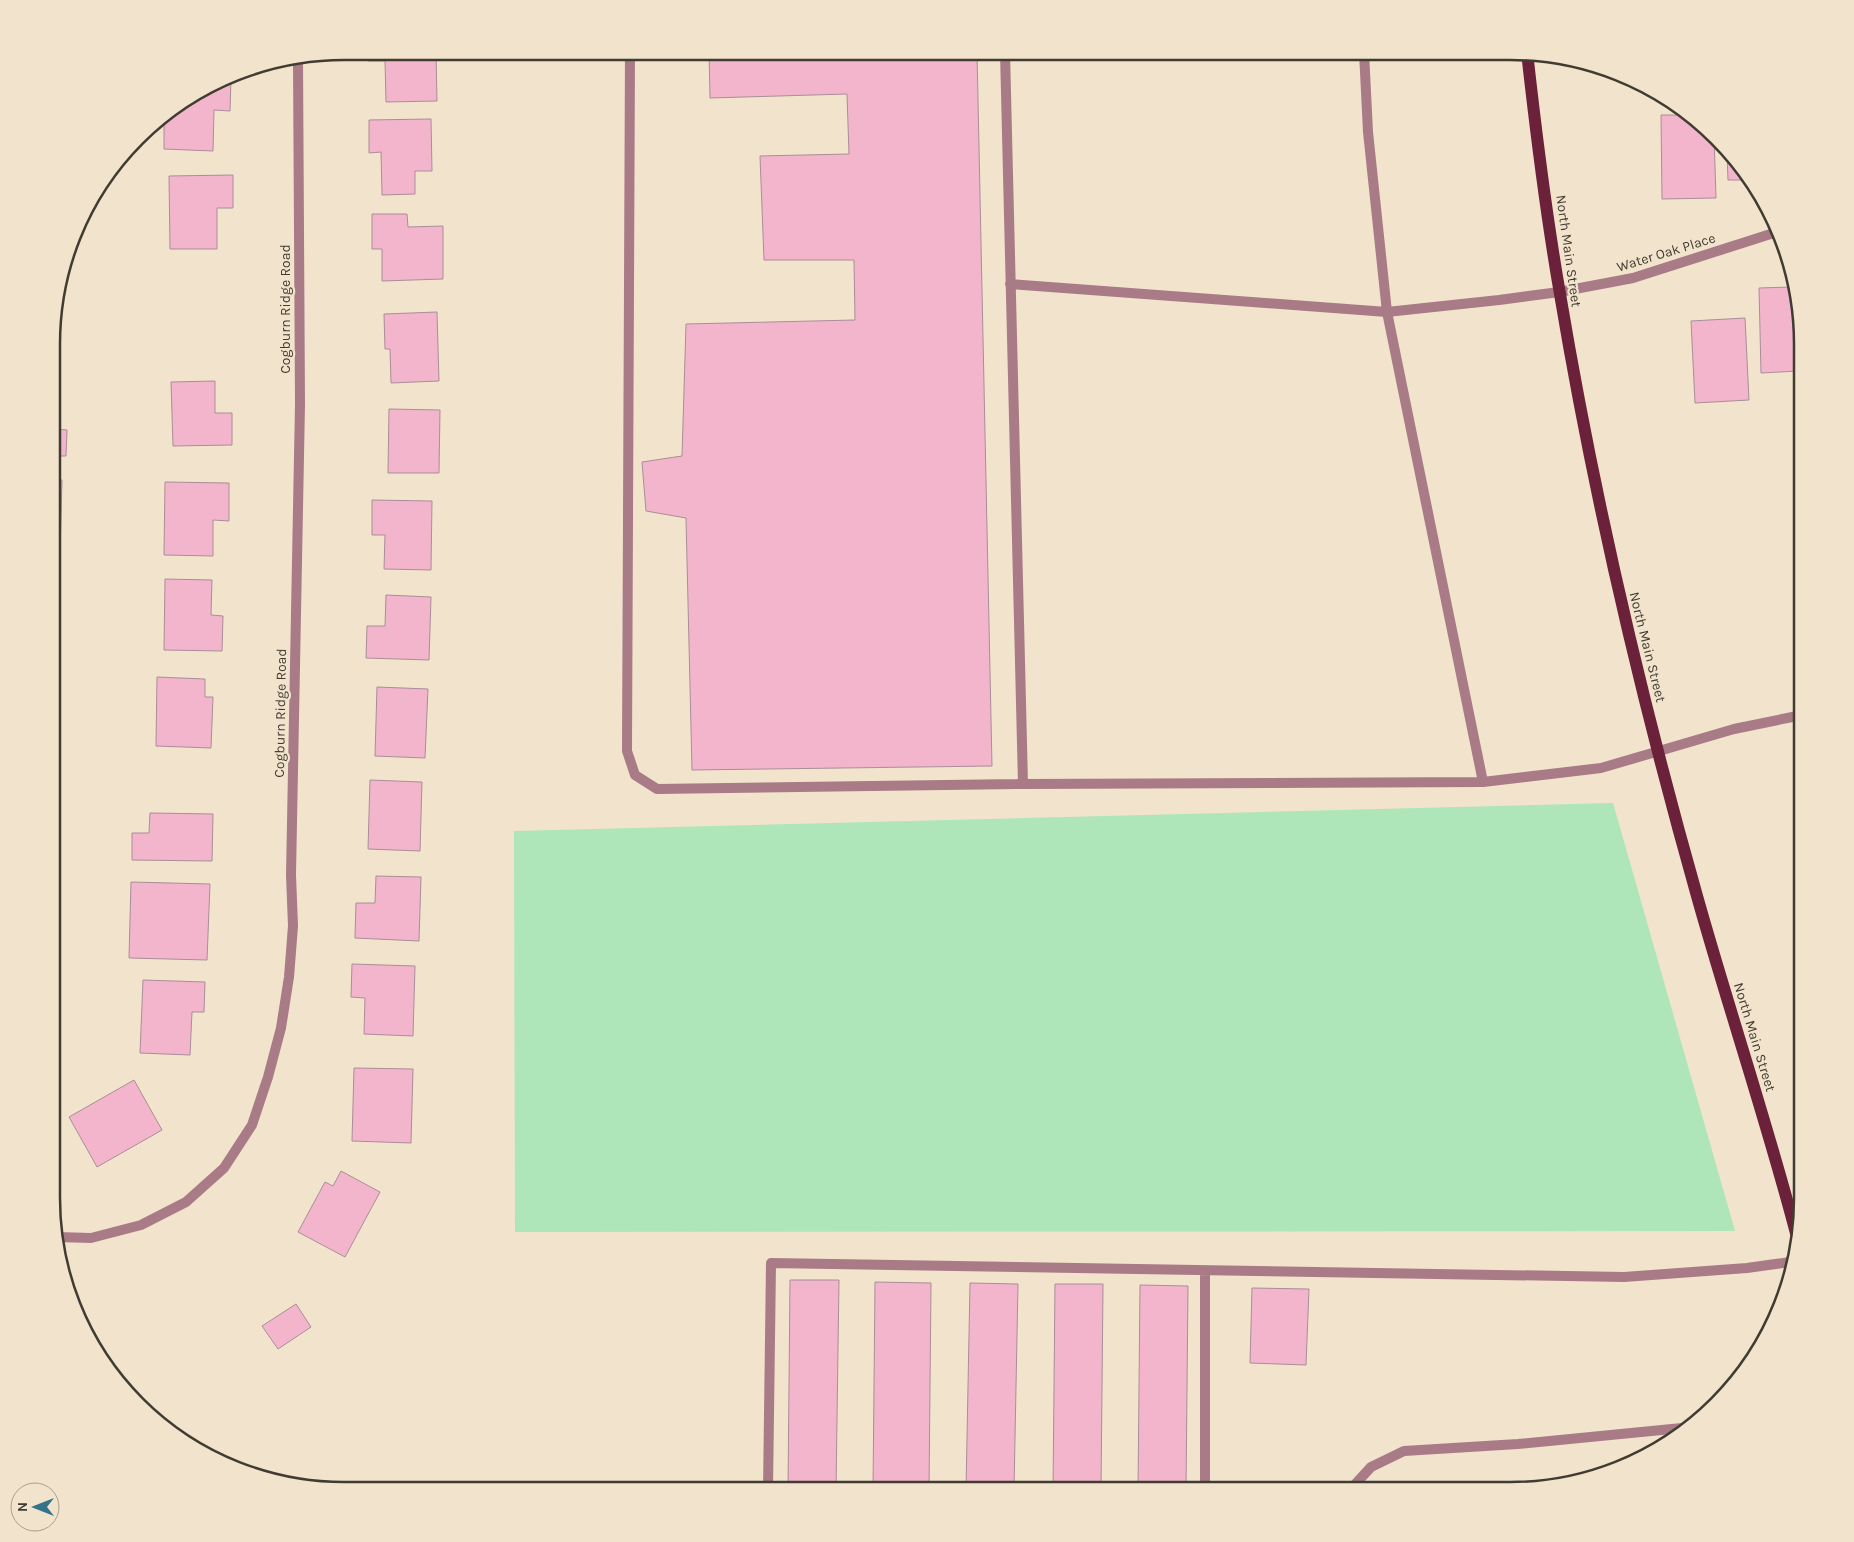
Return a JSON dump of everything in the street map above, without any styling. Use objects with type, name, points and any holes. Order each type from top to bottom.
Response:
[{"type":"main road","name":"North Main Street","points":[[1528,61],[1559,292],[1585,436],[1628,633],[1697,897],[1793,1220]]},
{"type":"street","points":[[630,60],[627,751],[635,775],[657,789],[1023,784],[1483,782],[1601,768],[1734,729],[1794,717]]},
{"type":"street","points":[[1006,60],[1023,784]]},
{"type":"street","points":[[1364,60],[1368,132],[1387,312],[1483,782]]},
{"type":"street","name":"Cogburn Ridge Road","points":[[62,1238],[92,1238],[141,1225],[186,1202],[224,1168],[252,1125],[268,1077],[281,1028],[289,977],[293,926],[290,875],[300,404],[298,63]]},
{"type":"street","name":"Water Oak Place","points":[[1010,284],[1387,312],[1559,292],[1633,278],[1771,234]]},
{"type":"street","points":[[768,1482],[772,1264],[1624,1277],[1747,1268],[1786,1263]]},
{"type":"street","points":[[1205,1270],[1205,1482]]},
{"type":"street","points":[[1358,1482],[1372,1467],[1404,1451],[1518,1444],[1675,1429]]},
{"type":"green space","points":[[1613,803],[1735,1231],[515,1232],[514,831]]},
{"type":"building","points":[[436,60],[437,101],[386,102],[385,61],[368,61]]},
{"type":"building","points":[[709,60],[977,60],[992,766],[692,770],[686,518],[646,511],[642,462],[682,456],[686,324],[855,320],[854,260],[764,260],[760,156],[849,154],[847,94],[710,98]]},
{"type":"building","points":[[231,84],[230,111],[214,110],[213,151],[164,149],[164,125],[202,98]]},
{"type":"building","points":[[1661,115],[1678,115],[1714,147],[1716,198],[1662,199]]},
{"type":"building","points":[[431,119],[432,171],[415,171],[415,194],[382,195],[381,152],[369,153],[369,120]]},
{"type":"building","points":[[1727,162],[1742,180],[1728,180]]},
{"type":"building","points":[[233,175],[233,208],[217,208],[217,249],[170,249],[169,176]]},
{"type":"building","points":[[372,214],[407,214],[408,227],[443,226],[443,279],[382,281],[382,249],[372,249]]},
{"type":"building","points":[[1788,287],[1792,307],[1794,371],[1761,373],[1759,288]]},
{"type":"building","points":[[437,312],[439,381],[391,383],[390,349],[385,349],[384,314]]},
{"type":"building","points":[[1745,318],[1749,400],[1695,403],[1691,321]]},
{"type":"building","points":[[215,381],[215,413],[232,413],[232,445],[173,446],[171,382]]},
{"type":"building","points":[[389,409],[440,410],[439,473],[388,473]]},
{"type":"building","points":[[60,429],[67,430],[66,456],[60,456]]},
{"type":"building","points":[[60,480],[62,480],[60,556]]},
{"type":"building","points":[[165,482],[229,483],[229,521],[213,520],[213,556],[164,555]]},
{"type":"building","points":[[372,500],[432,501],[431,570],[384,569],[385,535],[372,535]]},
{"type":"building","points":[[165,579],[212,580],[211,615],[223,616],[222,651],[164,650]]},
{"type":"building","points":[[386,595],[431,597],[429,660],[366,658],[367,626],[385,626]]},
{"type":"building","points":[[157,677],[205,679],[205,697],[213,697],[211,748],[156,746]]},
{"type":"building","points":[[377,687],[428,689],[425,758],[375,756]]},
{"type":"building","points":[[370,780],[422,782],[420,851],[368,849]]},
{"type":"building","points":[[150,813],[213,814],[212,861],[132,860],[132,833],[149,833]]},
{"type":"building","points":[[376,876],[421,877],[419,941],[355,938],[356,903],[375,903]]},
{"type":"building","points":[[131,882],[210,884],[207,960],[129,958]]},
{"type":"building","points":[[352,964],[415,966],[413,1036],[364,1034],[365,998],[351,997]]},
{"type":"building","points":[[143,980],[205,982],[204,1012],[192,1012],[190,1055],[140,1053]]},
{"type":"building","points":[[354,1068],[413,1069],[411,1143],[352,1141]]},
{"type":"building","points":[[134,1080],[162,1130],[97,1167],[69,1117]]},
{"type":"building","points":[[341,1171],[380,1192],[345,1257],[298,1232],[325,1182],[333,1186]]},
{"type":"building","points":[[790,1280],[839,1280],[836,1482],[788,1482]]},
{"type":"building","points":[[875,1282],[931,1283],[929,1482],[873,1482]]},
{"type":"building","points":[[970,1283],[1018,1284],[1014,1482],[966,1482]]},
{"type":"building","points":[[1055,1284],[1103,1284],[1101,1482],[1053,1482]]},
{"type":"building","points":[[1140,1285],[1188,1286],[1186,1482],[1138,1482]]},
{"type":"building","points":[[1252,1288],[1309,1289],[1306,1365],[1250,1363]]},
{"type":"building","points":[[296,1304],[311,1327],[278,1349],[262,1326]]}]
